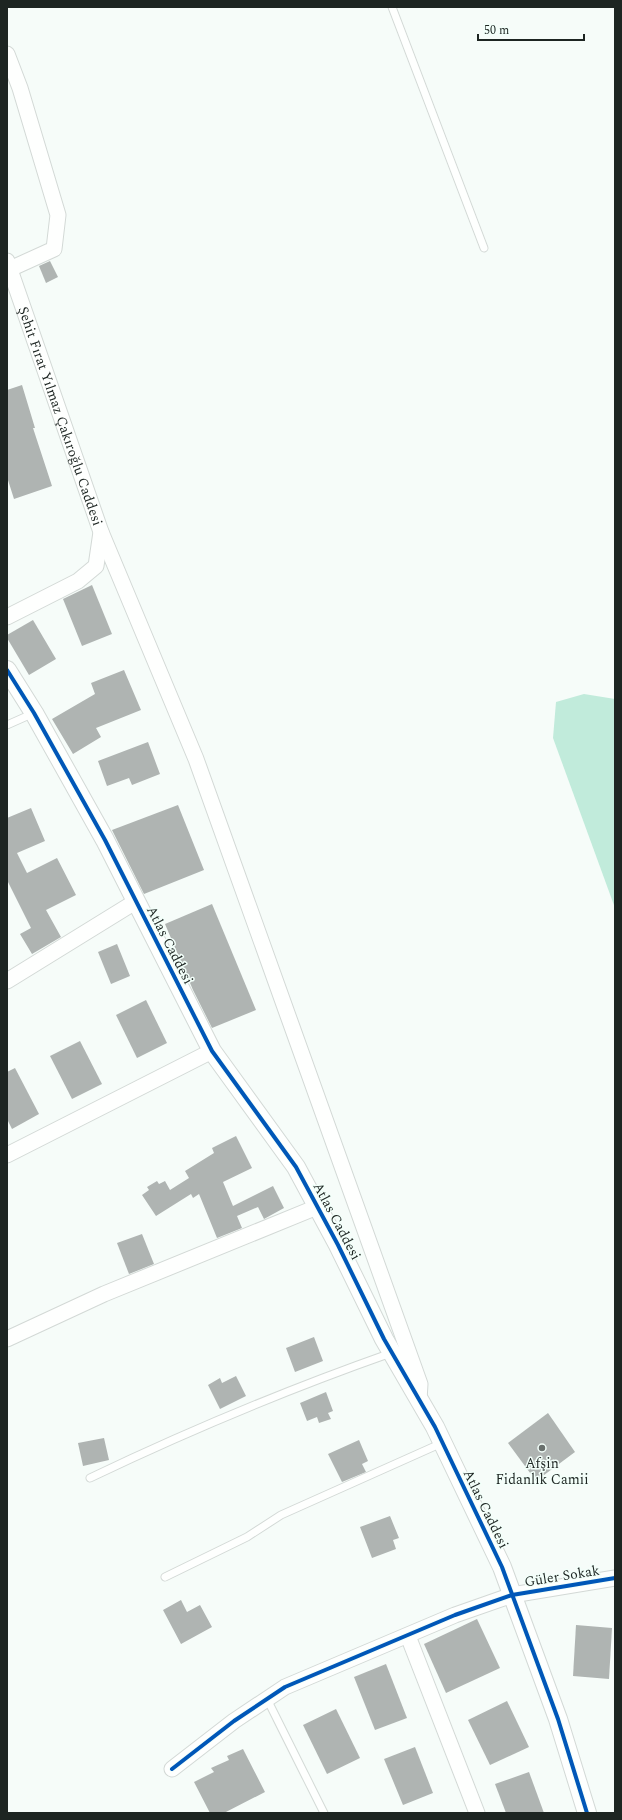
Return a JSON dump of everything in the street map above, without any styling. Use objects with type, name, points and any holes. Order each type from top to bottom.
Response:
[{"type":"street","points":[[7,54],[20,88],[58,215],[54,249],[8,265]]},
{"type":"street","name":"Şehit Fırat Yılmaz Çakıroğlu Caddesi","points":[[7,617],[78,581],[96,566],[101,532],[8,265]]},
{"type":"street","points":[[101,532],[196,759],[418,1377],[420,1384],[419,1400]]},
{"type":"street","name":"Atlas Caddesi","points":[[7,670],[34,713],[105,840],[135,902],[212,1051],[296,1167],[338,1245],[392,1353],[442,1443],[502,1568],[558,1719],[587,1813]]},
{"type":"street","points":[[7,982],[135,902]]},
{"type":"street","points":[[7,1155],[212,1051]]},
{"type":"street","points":[[7,1339],[104,1294],[317,1207]]},
{"type":"street","name":"Güler Sokak","points":[[172,1769],[285,1687],[455,1615],[512,1595],[615,1578]]},
{"type":"street","points":[[408,1636],[477,1813]]},
{"type":"lane","points":[[392,7],[484,248]]},
{"type":"lane","points":[[7,725],[34,713]]},
{"type":"lane","points":[[90,1478],[218,1420],[392,1353]]},
{"type":"lane","points":[[165,1577],[247,1537],[281,1515],[442,1443]]},
{"type":"lane","points":[[268,1699],[324,1813]]},
{"type":"green space","points":[[584,694],[615,699],[615,908],[553,738],[556,702]]},
{"type":"building","points":[[50,261],[58,277],[46,283],[39,266]]},
{"type":"building","points":[[22,385],[35,428],[33,428],[52,486],[14,499],[7,477],[7,390]]},
{"type":"building","points":[[92,585],[112,634],[82,646],[63,599]]},
{"type":"building","points":[[33,620],[56,659],[29,675],[7,638],[7,635]]},
{"type":"building","points":[[124,670],[141,710],[96,728],[101,737],[73,754],[52,719],[95,694],[91,683]]},
{"type":"building","points":[[148,742],[160,774],[132,785],[129,778],[107,786],[98,761]]},
{"type":"building","points":[[178,805],[204,870],[144,894],[112,830]]},
{"type":"building","points":[[31,808],[45,841],[17,853],[27,873],[57,858],[76,895],[46,910],[61,937],[32,954],[20,934],[31,928],[7,880],[7,818]]},
{"type":"building","points":[[212,904],[256,1010],[212,1028],[193,990],[165,924]]},
{"type":"building","points":[[117,944],[130,976],[111,984],[98,952]]},
{"type":"building","points":[[146,1000],[167,1043],[137,1058],[116,1015]]},
{"type":"building","points":[[80,1041],[102,1084],[72,1099],[50,1056]]},
{"type":"building","points":[[15,1068],[39,1114],[12,1129],[7,1119],[7,1072]]},
{"type":"building","points":[[236,1136],[252,1168],[223,1182],[233,1206],[273,1186],[284,1208],[264,1219],[258,1207],[237,1216],[242,1228],[217,1238],[199,1194],[193,1198],[191,1194],[156,1216],[142,1195],[149,1190],[147,1187],[157,1181],[159,1184],[165,1181],[170,1190],[189,1178],[185,1171],[214,1153],[212,1148]]},
{"type":"building","points":[[142,1234],[154,1264],[129,1274],[117,1243]]},
{"type":"building","points":[[314,1337],[323,1361],[295,1372],[286,1348]]},
{"type":"building","points":[[236,1376],[246,1396],[220,1409],[208,1385],[220,1378],[222,1383]]},
{"type":"building","points":[[326,1392],[333,1411],[328,1413],[331,1419],[319,1423],[317,1417],[307,1421],[300,1403]]},
{"type":"building","name":"Afşin Fidanlık Camii","points":[[548,1413],[575,1452],[536,1481],[508,1443]]},
{"type":"building","points":[[104,1438],[109,1460],[83,1466],[78,1443]]},
{"type":"building","points":[[359,1440],[368,1461],[362,1464],[366,1472],[342,1482],[328,1454]]},
{"type":"building","points":[[390,1516],[399,1538],[393,1540],[396,1549],[372,1558],[360,1527]]},
{"type":"building","points":[[181,1600],[187,1612],[200,1605],[212,1627],[181,1644],[163,1610]]},
{"type":"building","points":[[477,1619],[500,1668],[446,1693],[424,1644]]},
{"type":"building","points":[[576,1625],[612,1628],[609,1679],[573,1676]]},
{"type":"building","points":[[386,1664],[407,1718],[375,1730],[354,1677]]},
{"type":"building","points":[[507,1701],[529,1747],[490,1765],[468,1720]]},
{"type":"building","points":[[336,1709],[360,1758],[327,1774],[303,1725]]},
{"type":"building","points":[[415,1747],[433,1793],[403,1805],[384,1759]]},
{"type":"building","points":[[243,1749],[265,1792],[224,1813],[210,1813],[194,1782],[214,1772],[211,1768],[229,1760],[227,1756]]},
{"type":"building","points":[[529,1772],[544,1813],[506,1813],[495,1784]]},
{"type":"cycle path","points":[[7,670],[34,713],[105,840],[212,1051],[296,1167],[338,1245],[384,1339],[435,1427],[502,1567],[558,1719],[587,1813]]},
{"type":"cycle path","points":[[172,1769],[234,1721],[285,1687],[455,1615],[512,1595],[615,1578]]},
{"type":"place","name":"Afşin Fidanlık Camii","points":[[542,1448]]}]
